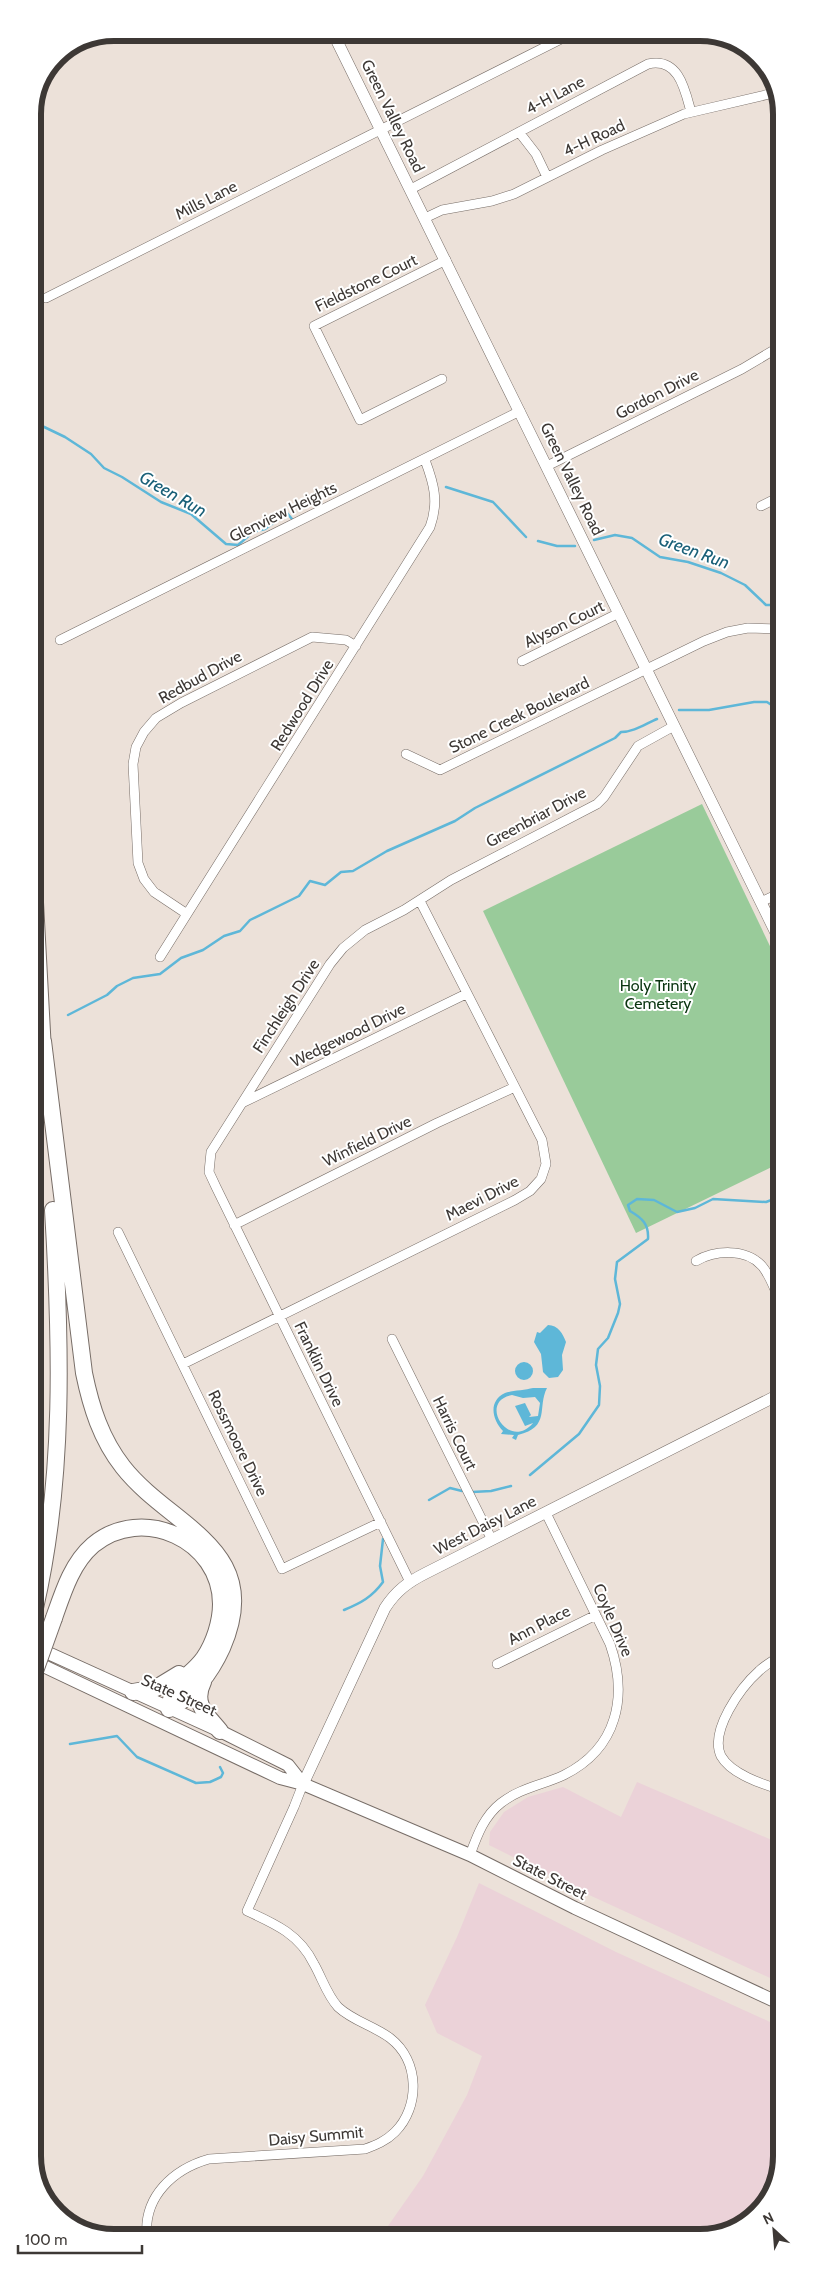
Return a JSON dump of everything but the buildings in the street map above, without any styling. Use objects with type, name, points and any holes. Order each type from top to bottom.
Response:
[{"type":"highway","points":[[41,1006],[57,1274],[59,1397],[52,1494],[41,1581]]},
{"type":"highway","points":[[43,1041],[88,1394],[102,1434],[123,1467],[149,1494],[204,1538],[224,1564],[230,1578],[233,1609],[226,1638],[201,1686],[198,1699],[202,1712],[220,1731]]},
{"type":"highway","points":[[41,1654],[73,1571],[93,1544],[122,1530],[153,1527],[182,1538],[205,1558],[214,1571],[219,1586],[221,1602],[216,1632],[210,1645],[204,1657],[173,1690],[166,1716]]},
{"type":"highway","points":[[133,1692],[148,1691],[164,1685],[210,1645]]},
{"type":"highway","points":[[166,1716],[190,1696],[212,1666]]},
{"type":"main road","name":"State Street","points":[[41,1650],[133,1692],[166,1716],[220,1731],[288,1765],[303,1784]]},
{"type":"main road","name":"State Street","points":[[41,1664],[166,1716],[280,1778],[303,1784],[470,1855],[574,1908],[773,2000]]},
{"type":"street","name":"Green Valley Road","points":[[338,41],[773,927]]},
{"type":"street","name":"Mills Lane","points":[[46,298],[557,41]]},
{"type":"street","name":"4-H Lane","points":[[411,189],[636,69],[654,62],[666,64],[676,72],[683,84],[691,112]]},
{"type":"street","name":"4-H Road","points":[[425,218],[457,206],[492,201],[514,194],[662,123],[691,112],[770,94]]},
{"type":"street","points":[[519,132],[536,154],[548,178]]},
{"type":"street","name":"Fieldstone Court","points":[[442,379],[360,420],[314,326],[446,260]]},
{"type":"street","name":"Gordon Drive","points":[[547,466],[742,369],[773,351]]},
{"type":"street","name":"Glenview Heights","points":[[60,640],[520,411]]},
{"type":"street","name":"Redwood Drive","points":[[160,957],[430,527],[435,509],[436,493],[433,480],[424,460]]},
{"type":"street","points":[[761,506],[773,500]]},
{"type":"street","name":"Alyson Court","points":[[522,661],[619,613]]},
{"type":"street","points":[[646,669],[728,632],[748,628],[773,630]]},
{"type":"street","name":"Redbud Drive","points":[[187,914],[154,892],[140,872],[133,773],[134,755],[144,732],[156,718],[181,703],[312,637],[346,640],[356,646]]},
{"type":"street","name":"Stone Creek Boulevard","points":[[406,754],[440,770],[646,669]]},
{"type":"street","name":"Greenbriar Drive","points":[[420,901],[459,876],[597,804],[604,797],[638,746],[674,726]]},
{"type":"street","points":[[761,902],[773,896]]},
{"type":"street","name":"Maevi Drive","points":[[183,1364],[515,1200],[536,1185],[544,1172],[544,1148],[535,1124],[466,994],[420,901]]},
{"type":"street","name":"Finchleigh Drive","points":[[209,1158],[320,980],[343,948],[365,930],[420,901]]},
{"type":"street","name":"Wedgewood Drive","points":[[242,1103],[466,994]]},
{"type":"street","name":"Winfield Drive","points":[[234,1225],[437,1123],[515,1087]]},
{"type":"street","name":"Franklin Drive","points":[[209,1158],[209,1172],[234,1225],[410,1582]]},
{"type":"street","name":"Rossmoore Drive","points":[[118,1232],[282,1569],[381,1522]]},
{"type":"street","points":[[696,1261],[708,1254],[722,1252],[755,1260],[763,1267],[773,1287]]},
{"type":"street","name":"Harris Court","points":[[392,1339],[492,1540]]},
{"type":"street","name":"West Daisy Lane","points":[[303,1784],[384,1608],[394,1594],[410,1582],[773,1398]]},
{"type":"street","name":"Coyle Drive","points":[[470,1855],[485,1820],[500,1803],[523,1790],[564,1774],[580,1765],[598,1748],[612,1724],[619,1696],[617,1664],[596,1615],[546,1513]]},
{"type":"street","name":"Ann Place","points":[[497,1664],[596,1615]]},
{"type":"street","points":[[773,1662],[758,1672],[738,1696],[722,1724],[718,1740],[721,1756],[733,1768],[773,1787]]},
{"type":"street","name":"Daisy Summit","points":[[147,2229],[157,2194],[163,2185],[178,2171],[193,2163],[209,2158],[365,2149],[383,2141],[394,2133],[409,2112],[413,2099],[414,2085],[407,2059],[400,2048],[391,2038],[351,2017],[338,2006],[323,1984],[308,1952],[298,1939],[287,1931],[248,1912],[303,1784]]},
{"type":"shaded area","points":[[637,1782],[773,1841],[773,1979],[587,1894],[489,1845],[490,1832],[504,1812],[528,1797],[563,1787],[621,1817]]},
{"type":"shaded area","points":[[479,1883],[616,1952],[773,2023],[773,2156],[769,2179],[765,2188],[758,2200],[753,2205],[749,2205],[749,2209],[740,2216],[719,2226],[700,2229],[386,2229],[423,2176],[467,2095],[482,2056],[437,2033],[425,2005],[457,1937]]},
{"type":"green space","name":"Holy Trinity Cemetery","points":[[702,804],[773,952],[773,1166],[636,1233],[483,911]]},
{"type":"water","points":[[548,1325],[557,1328],[562,1333],[566,1342],[562,1355],[563,1370],[558,1377],[549,1378],[543,1372],[541,1354],[534,1342],[537,1332],[540,1333]]},
{"type":"water","points":[[524,1362],[530,1365],[533,1371],[530,1377],[524,1380],[518,1377],[515,1371],[518,1365]]},
{"type":"water","points":[[533,1388],[547,1388],[539,1422],[535,1427],[518,1435],[516,1440],[512,1438],[514,1435],[501,1434],[503,1431],[494,1416],[496,1401],[505,1393]],"holes":[[[512,1395],[523,1398],[535,1397],[540,1403],[538,1416],[529,1417],[531,1415],[525,1403],[515,1406],[525,1426],[533,1423],[524,1430],[515,1432],[500,1422],[497,1406],[502,1399]]]},
{"type":"waterway","name":"Green Run","points":[[41,425],[65,437],[91,454],[104,468],[161,502],[191,514],[226,544],[238,545],[253,532],[265,529],[287,513],[292,519]]},
{"type":"waterway","name":"Green Run","points":[[446,487],[493,502],[526,537]]},
{"type":"waterway","name":"Green Run","points":[[594,540],[615,535],[632,538],[660,557],[688,562],[721,573],[745,585],[766,605],[773,605]]},
{"type":"waterway","name":"Green Run","points":[[538,541],[557,546],[575,546]]},
{"type":"waterway","points":[[679,710],[709,710],[754,702],[767,702],[773,706]]},
{"type":"waterway","points":[[68,1015],[107,995],[117,986],[133,978],[160,974],[181,958],[203,950],[224,936],[240,931],[250,920],[299,896],[310,881],[325,885],[341,872],[353,871],[387,851],[455,821],[475,808],[615,738],[621,732],[635,729],[657,719]]},
{"type":"waterway","points":[[530,1475],[579,1434],[599,1405],[600,1386],[596,1365],[598,1349],[608,1338],[620,1304],[615,1279],[617,1262],[648,1239],[646,1225],[638,1216],[630,1211],[628,1205],[637,1199],[654,1200],[677,1212],[695,1208],[713,1199],[766,1202],[773,1199]]},
{"type":"waterway","points":[[472,1492],[491,1491],[511,1486]]},
{"type":"waterway","points":[[429,1500],[450,1488],[462,1491]]},
{"type":"waterway","points":[[344,1610],[366,1599],[383,1582],[380,1566],[383,1539]]},
{"type":"waterway","points":[[70,1744],[117,1736],[137,1757],[196,1783],[210,1782],[221,1777],[223,1773],[220,1767]]}]
